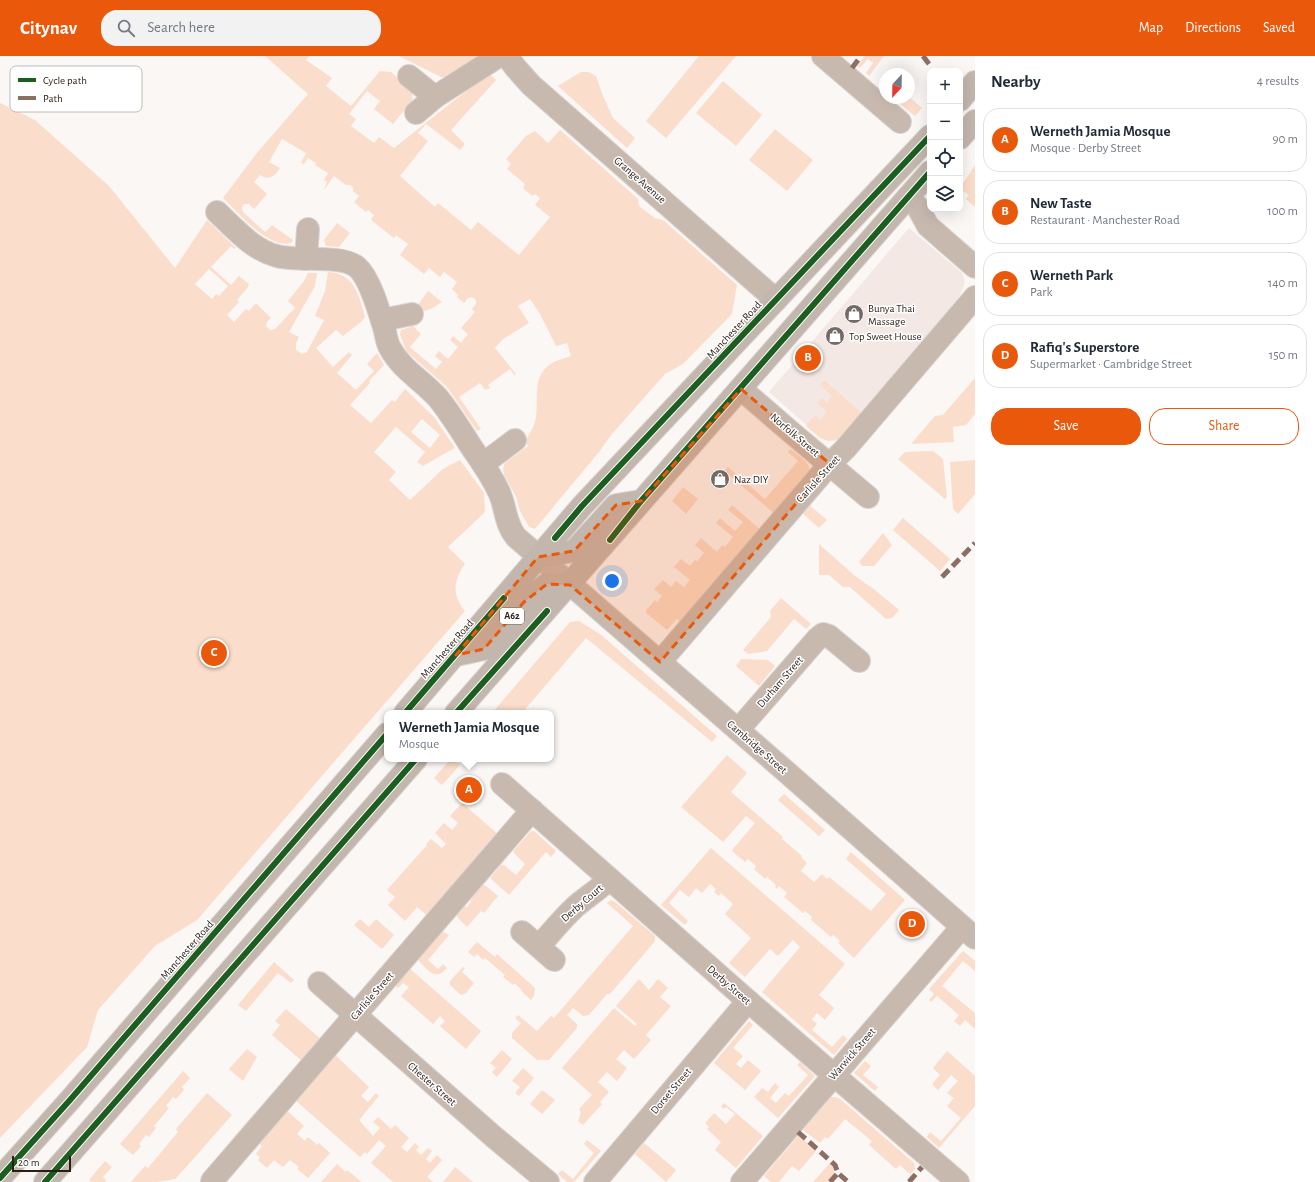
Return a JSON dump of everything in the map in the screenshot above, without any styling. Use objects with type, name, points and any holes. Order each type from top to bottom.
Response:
[{"type":"highway","points":[[963,96],[975,82]]},
{"type":"highway","points":[[963,135],[975,121]]},
{"type":"highway","name":"Manchester Road","points":[[408,710],[582,506],[927,139]]},
{"type":"highway","name":"A62","points":[[459,710],[570,585],[927,175]]},
{"type":"highway","points":[[538,557],[574,551],[616,505],[641,502]]},
{"type":"highway","name":"A62","points":[[456,655],[484,649],[524,602],[547,584],[570,585]]},
{"type":"highway","name":"Manchester Road","points":[[0,1178],[70,1100],[384,737]]},
{"type":"highway","points":[[46,1182],[413,762]]},
{"type":"street","points":[[416,113],[434,97],[499,56]]},
{"type":"street","name":"Grange Avenue","points":[[508,56],[515,67],[531,85],[776,300]]},
{"type":"street","points":[[822,56],[900,122]]},
{"type":"street","points":[[409,76],[434,97]]},
{"type":"street","points":[[908,197],[917,206],[928,226],[975,267]]},
{"type":"street","name":"Cambridge Street","points":[[217,212],[262,251],[291,259],[350,263],[358,268],[364,276],[372,293],[390,347],[409,372],[438,398],[482,464],[499,492],[504,504],[510,530],[538,557],[969,933]]},
{"type":"street","points":[[306,259],[308,229]]},
{"type":"street","name":"Carlisle Street","points":[[660,662],[975,297]]},
{"type":"street","points":[[382,320],[412,314]]},
{"type":"street","name":"Norfolk Street","points":[[741,389],[868,497]]},
{"type":"street","points":[[482,464],[515,440]]},
{"type":"street","name":"Durham Street","points":[[738,730],[823,634],[829,636],[858,661]]},
{"type":"street","name":"Derby Street","points":[[502,784],[748,1001],[958,1182]]},
{"type":"street","name":"Carlisle Street","points":[[213,1182],[532,810]]},
{"type":"street","name":"Derby Court","points":[[522,932],[547,953],[573,908],[609,879]]},
{"type":"street","name":"Warwick Street","points":[[742,1182],[834,1074],[969,933]]},
{"type":"street","name":"Chester Street","points":[[319,983],[494,1137],[548,1182]]},
{"type":"street","name":"Dorset Street","points":[[595,1182],[748,1001]]},
{"type":"highlighted area","points":[[741,389],[830,464],[660,662],[570,585],[547,584],[524,602],[484,649],[456,655],[538,557],[574,551],[616,505],[641,501]]},
{"type":"shaded area","points":[[265,56],[309,56],[306,60],[332,78],[326,86],[351,106],[380,71],[391,72],[413,91],[412,101],[393,124],[374,109],[380,101],[367,91],[349,114],[356,119],[351,126],[374,143],[379,137],[394,148],[489,73],[496,80],[451,130],[465,144],[460,150],[426,124],[418,133],[428,141],[400,176],[435,207],[438,203],[471,230],[478,222],[519,255],[550,217],[535,205],[540,198],[535,194],[532,196],[523,188],[525,184],[507,169],[511,164],[506,159],[526,136],[535,131],[548,143],[560,130],[638,199],[639,206],[655,218],[663,220],[737,285],[732,314],[683,364],[665,374],[612,434],[599,452],[535,529],[529,527],[520,511],[516,497],[504,475],[503,468],[505,463],[528,446],[525,441],[535,422],[537,392],[540,378],[543,371],[548,366],[556,361],[571,356],[567,343],[556,346],[540,314],[530,299],[518,306],[529,323],[503,339],[495,348],[516,374],[514,375],[510,369],[488,385],[490,388],[485,390],[480,383],[459,397],[481,429],[477,431],[447,387],[406,351],[400,334],[401,330],[413,326],[421,334],[410,347],[436,369],[442,362],[435,356],[439,351],[448,359],[458,347],[450,340],[453,336],[461,343],[468,334],[461,328],[475,312],[472,309],[476,304],[476,300],[472,297],[468,298],[464,303],[457,297],[458,295],[452,289],[457,282],[444,272],[440,277],[429,268],[424,274],[400,255],[408,244],[396,235],[394,238],[371,220],[374,215],[368,210],[366,212],[354,202],[359,196],[353,191],[353,187],[346,185],[334,176],[324,190],[327,182],[324,180],[328,173],[315,165],[316,163],[308,158],[304,164],[301,163],[306,153],[282,139],[269,162],[280,168],[272,177],[266,178],[260,175],[254,182],[267,194],[254,209],[249,204],[244,204],[242,208],[243,212],[265,232],[272,225],[293,240],[291,243],[273,241],[245,220],[223,198],[256,154],[308,94]]},
{"type":"shaded area","points":[[399,56],[477,56],[449,77],[441,77]]},
{"type":"shaded area","points":[[699,56],[736,56],[666,138],[646,121]]},
{"type":"shaded area","points":[[865,56],[884,56],[869,76],[866,73],[873,63],[868,59],[860,68],[857,66]]},
{"type":"shaded area","points":[[581,72],[589,72],[596,76],[613,118],[635,138],[627,148],[558,86]]},
{"type":"shaded area","points":[[723,81],[762,115],[736,146],[696,113]]},
{"type":"shaded area","points":[[915,102],[922,108],[915,116],[900,104],[915,104]]},
{"type":"shaded area","points":[[0,103],[10,108],[10,112],[19,112],[35,120],[109,186],[175,268],[207,220],[236,248],[234,249],[231,246],[211,267],[231,285],[239,276],[249,284],[237,300],[239,302],[227,315],[234,322],[246,309],[249,311],[256,303],[271,318],[267,322],[266,326],[270,330],[275,329],[295,308],[288,301],[304,281],[308,273],[317,273],[315,286],[289,332],[299,337],[296,343],[296,350],[302,354],[307,352],[324,320],[315,316],[325,291],[328,272],[337,273],[344,276],[350,281],[358,293],[365,317],[343,336],[336,330],[316,348],[333,367],[349,352],[352,355],[337,373],[356,390],[374,371],[367,364],[377,353],[384,365],[350,405],[371,423],[392,400],[395,402],[405,389],[434,417],[455,448],[423,466],[417,462],[425,452],[396,427],[374,452],[396,472],[389,480],[410,500],[443,469],[460,460],[484,493],[485,512],[448,547],[465,564],[456,582],[456,594],[465,611],[197,920],[155,946],[98,1010],[87,1047],[0,1138]],"holes":[[[209,269],[228,286],[219,296],[216,294],[212,299],[195,284]],[[422,419],[440,435],[430,448],[411,432]]]},
{"type":"shaded area","points":[[775,129],[813,160],[787,191],[749,160]]},
{"type":"shaded area","points":[[975,165],[975,207],[966,199],[969,195],[963,191],[963,183]]},
{"type":"shaded area","points":[[337,223],[350,233],[339,247],[326,246],[324,240]]},
{"type":"shaded area","points":[[909,228],[962,273],[965,282],[960,295],[951,310],[842,438],[834,441],[827,440],[820,437],[769,392]]},
{"type":"shaded area","points":[[428,291],[442,302],[431,309],[420,312],[418,305]]},
{"type":"shaded area","points":[[975,378],[975,414],[966,425],[953,427],[954,442],[911,444],[935,416],[943,415]]},
{"type":"shaded area","points":[[824,380],[864,415],[842,438],[828,441],[820,438],[806,426],[815,415],[820,420],[827,412],[817,403],[822,398],[827,403],[832,396],[820,385]]},
{"type":"shaded area","points":[[790,449],[808,464],[810,471],[776,515],[724,471],[728,467],[765,499],[798,461],[788,452]]},
{"type":"shaded area","points":[[933,451],[943,459],[947,497],[945,499],[898,459],[905,452]]},
{"type":"shaded area","points":[[975,460],[975,494],[958,514],[953,509],[950,462]]},
{"type":"shaded area","points":[[683,487],[698,499],[686,514],[672,501]]},
{"type":"shaded area","points":[[808,504],[827,520],[819,528],[801,512]]},
{"type":"shaded area","points":[[732,505],[762,531],[683,624],[677,619],[667,630],[646,613],[646,610],[655,600],[657,602],[662,596],[654,589],[663,580],[671,587],[676,581],[684,587],[690,580],[674,567],[681,559],[690,566],[695,560],[697,561],[704,553],[695,545],[701,538],[717,552],[722,545],[725,547],[733,537],[716,523],[720,518],[735,531],[743,522],[728,510]]},
{"type":"shaded area","points":[[903,518],[950,559],[940,571],[893,530]]},
{"type":"shaded area","points":[[883,533],[892,545],[874,566],[862,566],[859,562]]},
{"type":"shaded area","points":[[819,544],[855,576],[899,610],[892,618],[886,619],[850,587],[843,587],[829,575],[819,575]]},
{"type":"shaded area","points":[[781,598],[811,624],[806,629],[794,619],[767,651],[748,654],[743,650],[771,617],[770,611]]},
{"type":"shaded area","points":[[579,621],[600,634],[717,736],[712,742],[586,638],[525,710],[495,710],[570,622]]},
{"type":"shaded area","points":[[741,659],[768,660],[775,666],[759,686],[736,666]]},
{"type":"shaded area","points":[[727,755],[747,773],[731,792],[783,837],[782,839],[802,856],[801,857],[807,863],[801,871],[814,882],[822,874],[827,879],[829,877],[871,911],[886,894],[846,859],[851,852],[905,900],[854,958],[838,943],[840,941],[833,935],[831,937],[811,920],[812,917],[805,911],[803,913],[784,897],[787,893],[779,886],[777,889],[775,887],[776,885],[767,877],[765,879],[754,869],[756,866],[748,859],[745,862],[733,852],[732,850],[755,823],[746,816],[723,842],[681,807]]},
{"type":"shaded area","points":[[448,762],[456,762],[460,765],[442,785],[434,778]]},
{"type":"shaded area","points":[[784,794],[825,830],[819,836],[778,800]]},
{"type":"shaded area","points":[[462,803],[499,835],[428,916],[417,907],[405,921],[388,905],[395,897],[387,890],[431,839],[442,848],[446,844],[435,833],[444,823],[452,830],[458,823],[450,816]]},
{"type":"shaded area","points":[[531,831],[534,831],[556,851],[551,857],[546,852],[509,895],[491,879],[491,877],[501,865],[504,865],[516,875],[525,864],[514,853],[514,850]]},
{"type":"shaded area","points":[[711,848],[845,964],[819,995],[834,1008],[825,1020],[817,1013],[812,1019],[817,1024],[812,1030],[832,1047],[843,1035],[847,1039],[834,1055],[762,992],[800,947],[793,940],[778,956],[770,949],[745,977],[729,963],[751,938],[725,914],[733,904],[721,893],[719,896],[714,892],[716,889],[710,884],[702,893],[696,888],[689,897],[680,890],[669,903],[688,921],[685,925],[661,905]]},
{"type":"shaded area","points":[[483,885],[498,896],[484,913],[481,911],[467,927],[457,915],[464,907],[467,907],[471,902],[471,899]]},
{"type":"shaded area","points":[[611,900],[655,936],[655,941],[610,994],[607,994],[589,1015],[583,1016],[573,1008],[567,1015],[577,1024],[577,1028],[549,1060],[537,1060],[512,1038],[512,1033],[521,1023],[515,1018],[518,1015],[537,1031],[551,1016],[554,1018],[633,926],[607,903]]},
{"type":"shaded area","points":[[360,919],[369,927],[376,919],[394,935],[382,949],[354,925]]},
{"type":"shaded area","points":[[442,931],[449,935],[428,960],[438,969],[443,964],[447,968],[439,974],[435,974],[428,971],[418,960]]},
{"type":"shaded area","points":[[477,942],[495,957],[497,954],[535,988],[534,996],[531,1000],[514,983],[513,985],[503,977],[505,975],[485,958],[483,960],[477,954],[474,957],[468,952]]},
{"type":"shaded area","points":[[963,951],[975,961],[975,971],[963,961],[942,986],[975,1013],[975,1029],[965,1020],[960,1026],[954,1021],[959,1015],[937,996],[931,1002],[929,1000],[934,994],[929,989]]},
{"type":"shaded area","points":[[274,962],[294,980],[291,983],[278,973],[246,1011],[238,1005]]},
{"type":"shaded area","points":[[408,967],[481,1031],[466,1049],[440,1026],[445,1021],[440,1016],[433,1024],[401,996],[409,987],[403,983],[398,988],[393,984]]},
{"type":"shaded area","points":[[463,967],[465,968],[462,972],[474,983],[466,993],[461,995],[450,985],[450,981]]},
{"type":"shaded area","points":[[639,979],[649,990],[658,979],[668,988],[660,997],[671,1006],[646,1035],[651,1040],[634,1059],[624,1050],[616,1059],[627,1068],[617,1081],[607,1072],[598,1082],[609,1092],[600,1102],[602,1104],[583,1125],[578,1121],[581,1112],[579,1109],[592,1095],[562,1068],[614,1008],[635,1026],[637,1024],[616,1006]]},
{"type":"shaded area","points":[[286,1009],[322,1040],[303,1062],[272,1035],[280,1025],[275,1021]]},
{"type":"shaded area","points":[[749,1021],[753,1025],[733,1048],[743,1056],[736,1064],[741,1068],[748,1060],[761,1071],[745,1090],[714,1063]]},
{"type":"shaded area","points":[[247,1049],[257,1057],[243,1081],[229,1069]]},
{"type":"shaded area","points":[[502,1050],[512,1059],[497,1077],[492,1072],[496,1068],[490,1063]]},
{"type":"shaded area","points":[[947,1051],[975,1076],[975,1106],[939,1148],[927,1137],[930,1132],[941,1141],[961,1118],[947,1106],[954,1098],[947,1093],[958,1081],[951,1075],[938,1090],[932,1084],[940,1075],[933,1068]]},
{"type":"shaded area","points":[[333,1053],[369,1087],[361,1096],[368,1102],[376,1093],[379,1096],[359,1120],[373,1136],[380,1128],[373,1122],[378,1117],[391,1129],[395,1125],[409,1138],[401,1147],[407,1152],[415,1143],[419,1147],[416,1150],[421,1155],[428,1148],[432,1151],[426,1159],[430,1163],[437,1155],[442,1160],[427,1177],[433,1182],[393,1182],[371,1163],[386,1146],[379,1140],[367,1154],[365,1152],[360,1157],[294,1099]]},
{"type":"shaded area","points":[[865,1061],[871,1066],[863,1075],[878,1087],[875,1091],[854,1073]]},
{"type":"shaded area","points":[[800,1062],[815,1076],[778,1118],[754,1097],[762,1088],[768,1092],[775,1083],[779,1087],[770,1098],[776,1103],[785,1093],[789,1096],[808,1075],[797,1065]]},
{"type":"shaded area","points":[[523,1068],[534,1078],[519,1096],[515,1093],[520,1087],[512,1081]]},
{"type":"shaded area","points":[[183,1071],[190,1078],[182,1087],[184,1090],[176,1099],[173,1097],[166,1106],[169,1108],[154,1126],[156,1128],[149,1137],[146,1135],[139,1144],[141,1146],[133,1155],[120,1144]]},
{"type":"shaded area","points":[[542,1090],[555,1100],[542,1114],[530,1104]]},
{"type":"shaded area","points":[[207,1093],[232,1115],[175,1179],[156,1182],[131,1182],[145,1166],[148,1168],[178,1132],[176,1129]]},
{"type":"shaded area","points":[[831,1097],[840,1099],[914,1163],[915,1169],[910,1174],[900,1165],[896,1169],[869,1145],[872,1141],[845,1119],[828,1139],[825,1137],[820,1143],[803,1130]]},
{"type":"shaded area","points":[[724,1103],[763,1136],[736,1168],[715,1150],[721,1142],[707,1129],[709,1127],[705,1123],[714,1113],[726,1124],[735,1114],[726,1107],[724,1109],[721,1106]]},
{"type":"shaded area","points":[[285,1109],[304,1126],[297,1134],[305,1141],[308,1137],[317,1145],[319,1143],[330,1153],[308,1178],[297,1169],[299,1167],[290,1160],[283,1167],[274,1160],[267,1168],[258,1160],[260,1157],[256,1154],[262,1146],[257,1141]]},
{"type":"shaded area","points":[[799,1135],[816,1151],[799,1171],[792,1166],[779,1182],[771,1182],[764,1176]]},
{"type":"shaded area","points":[[587,1140],[601,1151],[574,1182],[567,1182],[558,1174],[562,1170],[573,1179],[594,1153],[584,1144]]},
{"type":"shaded area","points":[[644,1143],[676,1170],[666,1182],[635,1154]]},
{"type":"shaded area","points":[[105,1161],[112,1167],[103,1177],[106,1180],[105,1182],[92,1182],[89,1180]]},
{"type":"shaded area","points":[[830,1163],[833,1165],[834,1174],[827,1182],[813,1182]]},
{"type":"shaded area","points":[[337,1164],[346,1172],[347,1170],[362,1182],[321,1182]]},
{"type":"shaded area","points":[[455,1167],[473,1182],[443,1182]]},
{"type":"marked path","points":[[852,68],[861,56]]},
{"type":"marked path","points":[[923,56],[932,68]]},
{"type":"marked path","points":[[942,577],[975,543]]},
{"type":"marked path","points":[[798,1132],[835,1165],[838,1173],[848,1182]]},
{"type":"marked path","points":[[909,1182],[922,1167]]},
{"type":"marked path","points":[[830,1182],[838,1173]]},
{"type":"cycle path","points":[[555,538],[582,506],[927,139]]},
{"type":"cycle path","points":[[610,540],[641,501],[927,175]]},
{"type":"cycle path","points":[[408,710],[504,598]]},
{"type":"cycle path","points":[[459,710],[547,611]]},
{"type":"cycle path","points":[[0,1178],[70,1100],[384,737]]},
{"type":"cycle path","points":[[45,1182],[413,762]]},
{"type":"place","name":"Bunya Thai Massage","points":[[854,314]]},
{"type":"place","name":"Top Sweet House","points":[[835,336]]},
{"type":"place","name":"New Taste","points":[[808,358]]},
{"type":"place","name":"Naz DIY","points":[[720,479]]},
{"type":"place","name":"Werneth Park","points":[[214,653]]},
{"type":"place","name":"Werneth Jamia Mosque","points":[[469,790]]},
{"type":"place","name":"Rafiq's Superstore","points":[[912,924]]}]
